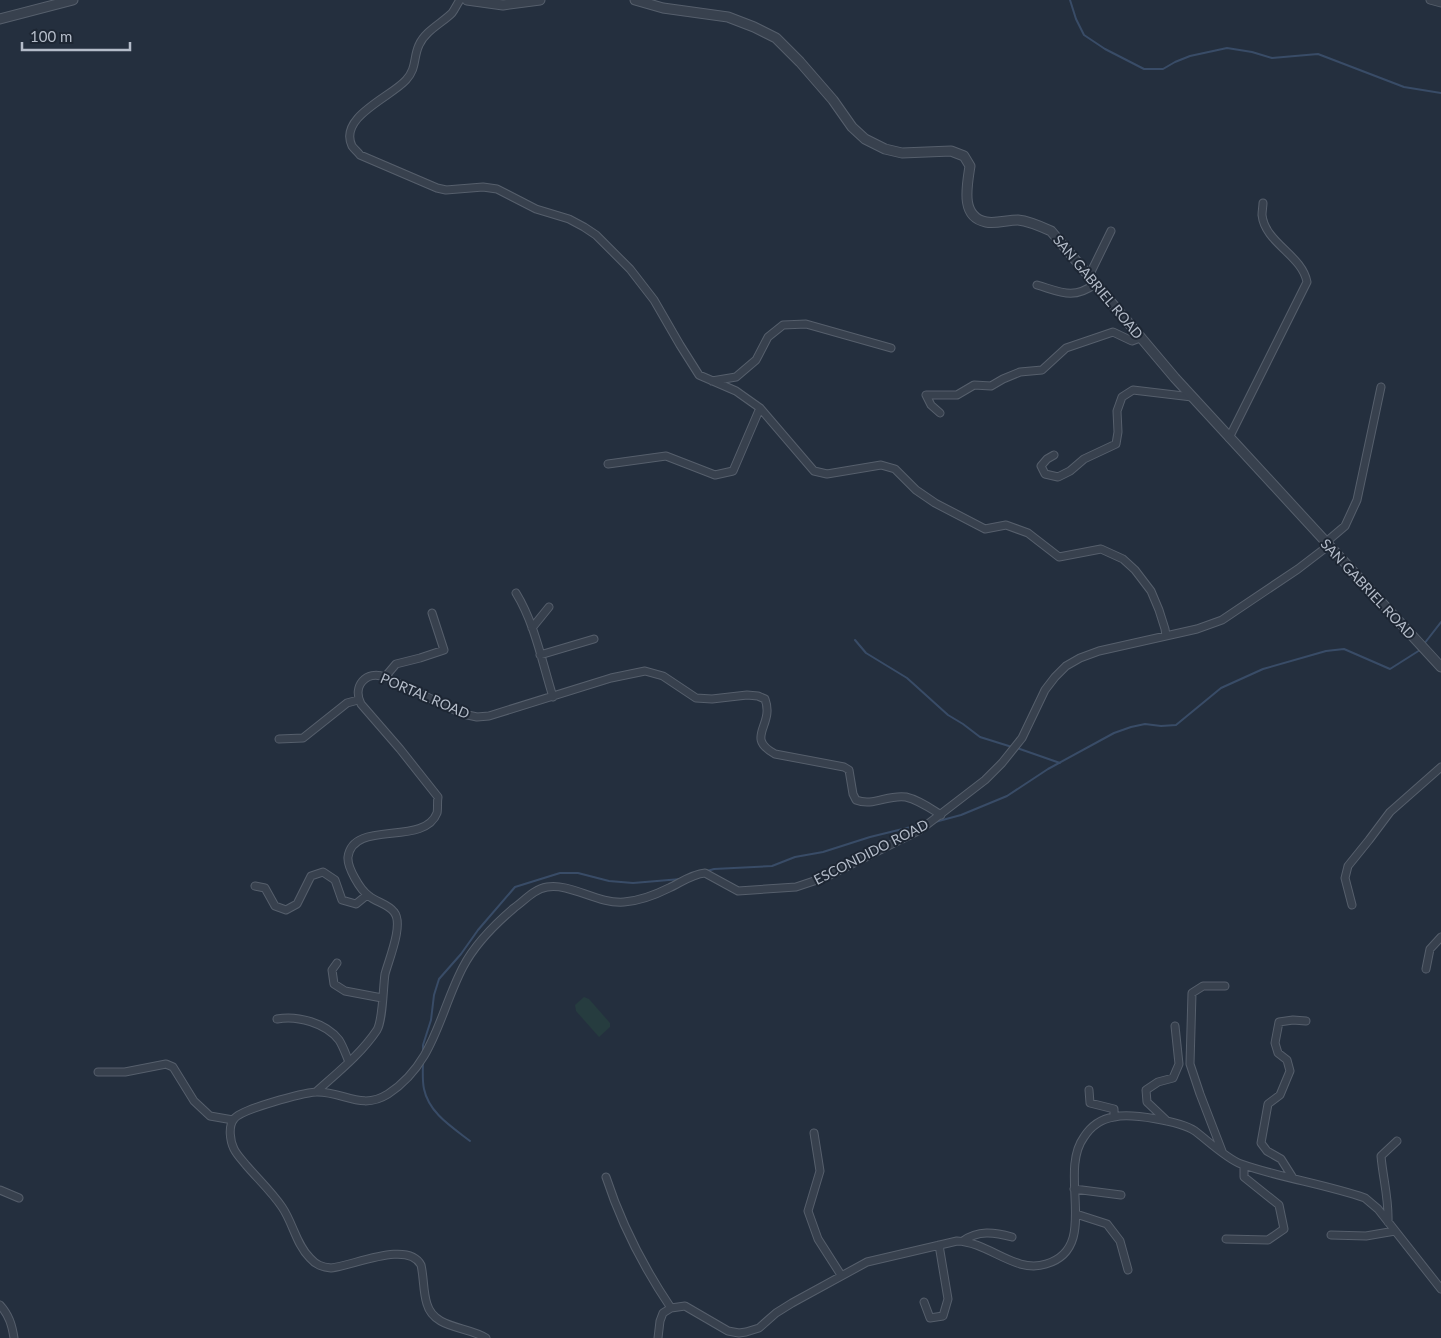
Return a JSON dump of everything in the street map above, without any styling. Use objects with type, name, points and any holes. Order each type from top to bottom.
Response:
[{"type":"street","points":[[0,19],[72,0]]},
{"type":"street","points":[[460,0],[453,12],[426,34],[419,44],[413,71],[405,81],[353,123],[351,134],[352,146],[360,155],[437,188],[446,190],[497,189],[536,209],[569,219],[584,226],[610,248],[630,269],[654,300],[699,375],[736,392],[760,408],[814,470],[827,474],[881,465],[895,469],[916,490],[935,503],[985,529],[1006,526],[1028,533],[1059,557],[1101,549],[1124,558],[1151,592],[1159,610],[1166,636]]},
{"type":"street","points":[[467,0],[503,5],[540,0]]},
{"type":"street","name":"SAN GABRIEL ROAD","points":[[635,0],[672,10],[728,17],[776,38],[833,100],[852,126],[865,139],[885,149],[902,153],[951,151],[964,156],[970,166],[967,187],[968,206],[975,218],[988,222],[1018,220],[1035,224],[1051,231],[1192,397],[1441,667]]},
{"type":"street","points":[[1430,0],[1441,3]]},
{"type":"street","points":[[1229,438],[1307,282],[1305,272],[1270,233],[1262,216],[1263,203]]},
{"type":"street","points":[[1089,276],[1111,232]]},
{"type":"street","points":[[1037,285],[1067,294],[1083,292],[1095,284]]},
{"type":"street","points":[[712,381],[736,377],[756,360],[768,337],[783,325],[806,324],[891,348]]},
{"type":"street","points":[[940,413],[931,405],[926,395],[957,395],[974,385],[992,386],[1020,372],[1042,370],[1066,348],[1113,332],[1132,341],[1140,338]]},
{"type":"street","name":"ESCONDIDO ROAD","points":[[233,1120],[243,1112],[316,1092],[369,1102],[379,1099],[396,1089],[419,1066],[443,1016],[462,968],[476,946],[509,912],[540,889],[556,887],[605,901],[623,902],[658,893],[705,873],[738,891],[796,887],[826,877],[920,830],[985,780],[1002,763],[1022,738],[1042,696],[1060,671],[1087,655],[1197,629],[1232,615],[1278,581],[1298,569],[1327,545],[1345,526],[1357,500],[1381,387]]},
{"type":"street","points":[[1054,455],[1041,466],[1045,474],[1058,477],[1070,471],[1084,458],[1116,444],[1118,432],[1117,411],[1122,397],[1133,390],[1192,397]]},
{"type":"street","points":[[608,464],[666,456],[715,475],[733,470],[760,408]]},
{"type":"street","points":[[516,593],[524,606],[532,628],[553,697]]},
{"type":"street","points":[[532,628],[549,607]]},
{"type":"street","points":[[385,676],[396,664],[444,650],[432,613]]},
{"type":"street","points":[[540,655],[594,639]]},
{"type":"street","name":"PORTAL ROAD","points":[[358,700],[358,690],[363,680],[373,675],[385,676],[463,714],[477,717],[496,714],[611,678],[645,670],[663,676],[696,698],[712,699],[747,695],[758,696],[764,699],[768,708],[768,715],[761,732],[760,742],[765,748],[775,754],[844,767],[849,770],[853,794],[856,800],[870,803],[905,797],[917,800],[941,815]]},
{"type":"street","points":[[279,739],[303,738],[347,703],[358,700],[438,797],[437,813],[428,825],[414,831],[364,838],[354,846],[348,856],[349,869],[367,895],[395,912],[399,923],[385,975],[378,1028],[349,1062],[316,1092]]},
{"type":"street","points":[[1352,905],[1345,878],[1348,866],[1390,812],[1441,767]]},
{"type":"street","points":[[255,886],[265,888],[275,906],[286,910],[297,904],[311,876],[323,872],[335,880],[342,900],[356,904],[367,895]]},
{"type":"street","points":[[1426,969],[1430,949],[1441,937]]},
{"type":"street","points":[[337,963],[332,970],[334,984],[345,991],[382,998]]},
{"type":"street","points":[[1223,1152],[1190,1064],[1190,1032],[1192,993],[1203,986],[1225,986]]},
{"type":"street","points":[[277,1019],[286,1017],[321,1025],[338,1040],[349,1062]]},
{"type":"street","points":[[1294,1178],[1282,1159],[1267,1151],[1261,1143],[1268,1104],[1280,1095],[1290,1071],[1287,1060],[1278,1053],[1275,1043],[1279,1022],[1306,1021]]},
{"type":"street","points":[[1167,1121],[1147,1102],[1146,1090],[1158,1082],[1173,1078],[1179,1064],[1175,1026]]},
{"type":"street","points":[[98,1072],[126,1072],[166,1064],[173,1067],[194,1101],[210,1116],[233,1120],[230,1132],[234,1150],[281,1206],[301,1246],[312,1260],[321,1266],[331,1268],[393,1254],[412,1256],[420,1265],[426,1302],[431,1314],[446,1324],[486,1338]]},
{"type":"street","points":[[1089,1090],[1090,1103],[1114,1109],[1114,1117]]},
{"type":"street","points":[[963,1241],[1024,1266],[1040,1266],[1055,1261],[1069,1248],[1077,1224],[1074,1158],[1080,1142],[1089,1129],[1099,1121],[1123,1116],[1176,1122],[1187,1126],[1238,1163],[1365,1198],[1378,1209],[1441,1289]]},
{"type":"street","points":[[814,1133],[820,1171],[808,1211],[818,1239],[841,1275]]},
{"type":"street","points":[[1388,1222],[1389,1204],[1383,1180],[1381,1156],[1397,1141]]},
{"type":"street","points":[[1226,1239],[1268,1240],[1284,1229],[1278,1205],[1244,1177],[1244,1165]]},
{"type":"street","points":[[606,1177],[615,1205],[643,1261],[671,1308]]},
{"type":"street","points":[[1074,1189],[1121,1195]]},
{"type":"street","points":[[0,1190],[19,1198]]},
{"type":"street","points":[[1076,1214],[1107,1224],[1120,1241],[1128,1270]]},
{"type":"street","points":[[1331,1235],[1366,1236],[1396,1231]]},
{"type":"street","points":[[658,1338],[663,1313],[671,1308],[685,1306],[728,1331],[746,1332],[759,1328],[785,1307],[866,1262],[963,1241],[972,1234],[995,1233],[1012,1237]]},
{"type":"street","points":[[924,1302],[930,1318],[943,1316],[948,1299],[939,1245]]},
{"type":"street","points":[[0,1304],[12,1324],[14,1338]]},
{"type":"green space","points":[[584,997],[589,999],[610,1023],[610,1027],[599,1037],[576,1011],[575,1005]]},
{"type":"waterway","points":[[1070,0],[1084,35],[1105,49],[1144,69],[1163,69],[1190,56],[1227,48],[1252,52],[1272,58],[1318,54],[1404,87],[1441,93]]},
{"type":"waterway","points":[[1424,644],[1441,622]]},
{"type":"waterway","points":[[855,640],[866,653],[907,678],[948,715],[980,737],[1012,747]]},
{"type":"waterway","points":[[935,822],[961,815],[1007,796],[1048,769],[1114,733],[1145,724],[1176,725],[1221,688],[1263,669],[1326,651],[1344,649],[1390,669],[1420,650]]},
{"type":"waterway","points":[[1017,748],[1060,763]]},
{"type":"waterway","points":[[707,871],[772,866],[795,857],[823,852],[870,837],[923,824]]},
{"type":"waterway","points":[[423,1051],[439,979],[515,887],[560,873],[578,873],[609,881],[633,883],[681,879]]},
{"type":"waterway","points":[[423,1061],[423,1086],[431,1105],[442,1119],[470,1141]]}]
